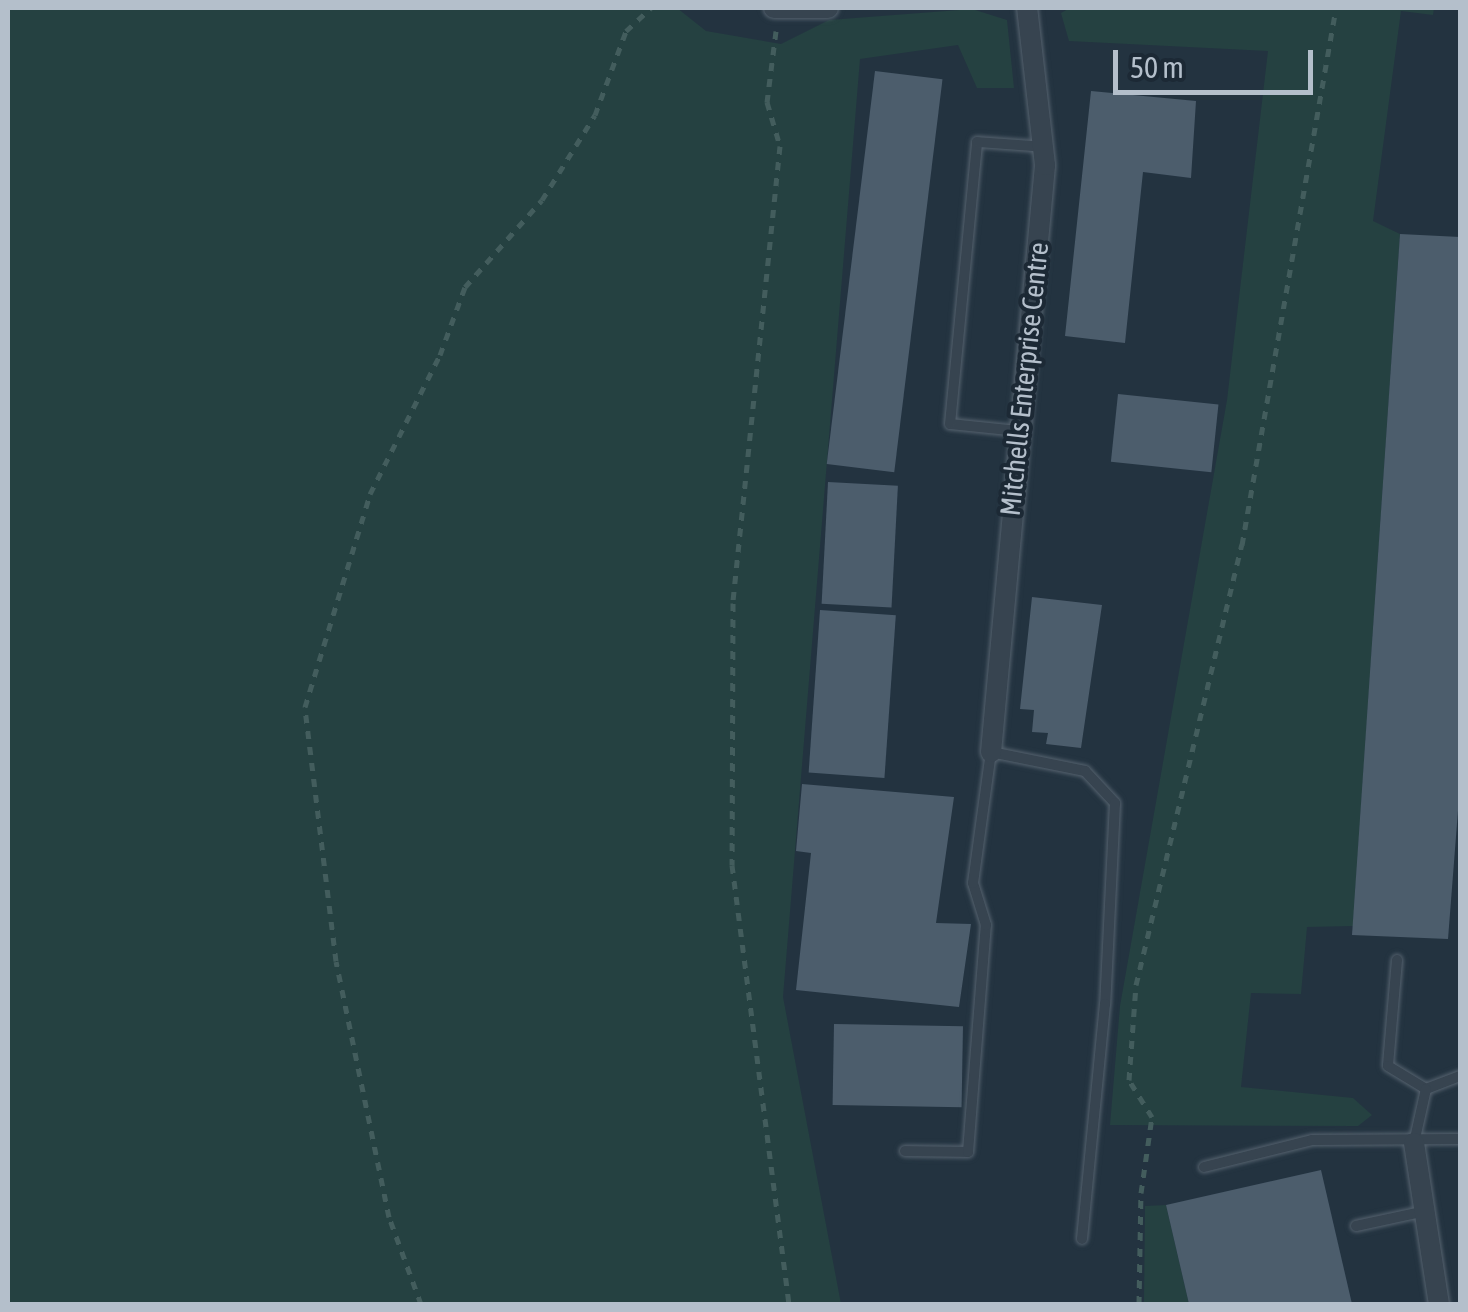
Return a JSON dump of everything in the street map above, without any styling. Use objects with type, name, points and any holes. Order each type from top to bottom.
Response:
[{"type":"street","points":[[776,8],[828,8]]},
{"type":"street","name":"Mitchells Enterprise Centre","points":[[990,752],[1045,147],[1027,8]]},
{"type":"street","points":[[1414,1144],[1421,1212],[1439,1304]]},
{"type":"lane","points":[[1018,431],[950,424],[978,142],[1045,147]]},
{"type":"lane","points":[[906,1151],[968,1152],[986,925],[973,883],[990,752],[1085,771],[1116,803],[1105,1004],[1082,1239]]},
{"type":"lane","points":[[1397,960],[1388,1066],[1426,1089]]},
{"type":"lane","points":[[1426,1089],[1460,1076]]},
{"type":"lane","points":[[1414,1144],[1426,1089]]},
{"type":"lane","points":[[1204,1167],[1312,1140],[1414,1144],[1460,1139]]},
{"type":"lane","points":[[1356,1226],[1421,1212]]},
{"type":"path","points":[[421,1304],[390,1217],[336,961],[305,707],[370,494],[440,356],[465,286],[542,200],[595,115],[626,31],[651,8]]},
{"type":"path","points":[[776,8],[767,102],[780,146],[733,604],[732,865],[780,1269],[790,1304]]},
{"type":"path","points":[[1138,1304],[1141,1193],[1152,1118],[1129,1080],[1136,986],[1242,545],[1336,8]]},
{"type":"green space","points":[[8,8],[677,8],[706,31],[781,44],[829,20],[972,9],[1007,20],[1014,88],[977,88],[958,45],[860,59],[783,997],[841,1304],[8,1304]]},
{"type":"green space","points":[[1070,8],[1434,8],[1433,15],[1401,11],[1373,221],[1400,234],[1353,926],[1307,927],[1301,994],[1251,993],[1241,1087],[1353,1098],[1372,1115],[1358,1126],[1110,1125],[1120,1006],[1227,400],[1268,51],[1069,41],[1061,13]]},
{"type":"green space","points":[[1166,1205],[1189,1304],[1144,1304],[1145,1206]]},
{"type":"building","points":[[875,71],[942,79],[894,472],[827,464]]},
{"type":"building","points":[[1091,91],[1196,101],[1191,178],[1143,172],[1125,343],[1065,336]]},
{"type":"building","points":[[1400,234],[1460,237],[1460,785],[1448,939],[1352,935]]},
{"type":"building","points":[[1118,394],[1218,405],[1211,472],[1111,462]]},
{"type":"building","points":[[828,482],[898,486],[892,607],[822,604]]},
{"type":"building","points":[[1032,597],[1102,605],[1081,748],[1046,744],[1048,733],[1032,732],[1034,710],[1020,709]]},
{"type":"building","points":[[820,610],[896,615],[884,778],[809,773]]},
{"type":"building","points":[[802,784],[954,797],[936,923],[971,924],[959,1007],[796,990],[811,853],[796,851]]},
{"type":"building","points":[[834,1024],[963,1026],[962,1107],[833,1105]]},
{"type":"building","points":[[1321,1170],[1352,1304],[1189,1304],[1166,1205]]}]
